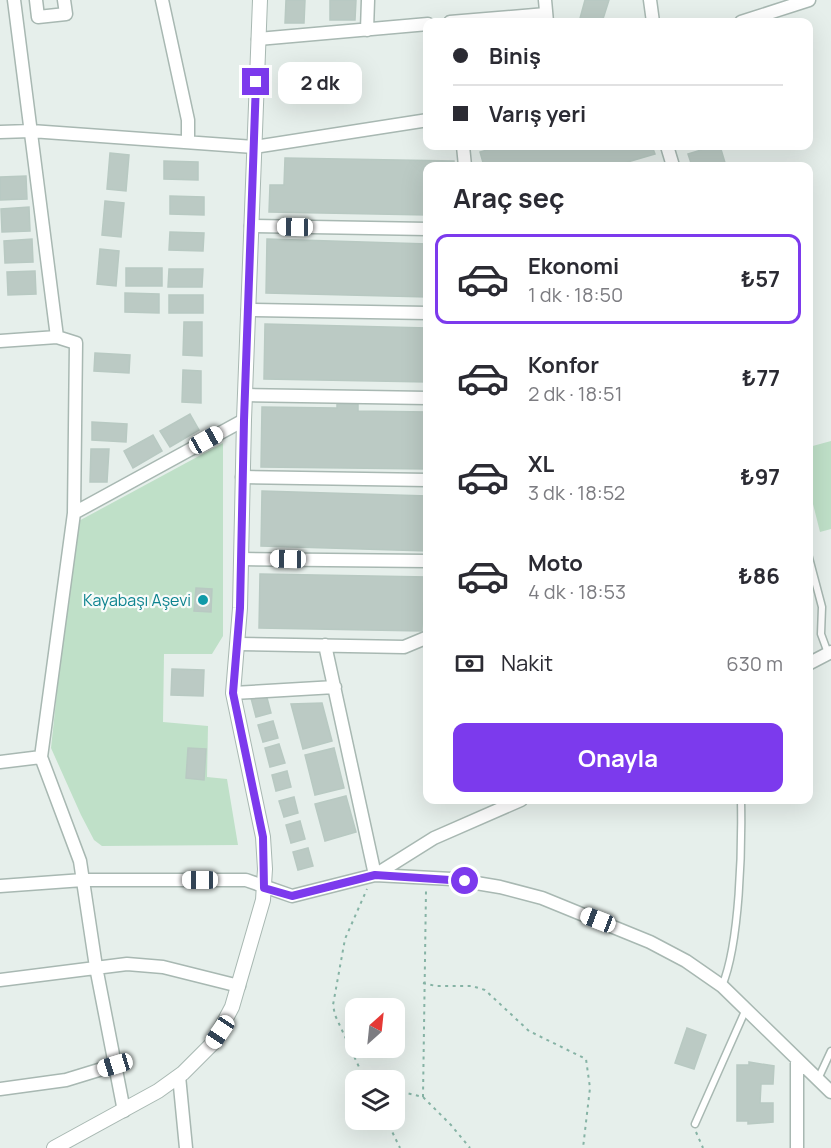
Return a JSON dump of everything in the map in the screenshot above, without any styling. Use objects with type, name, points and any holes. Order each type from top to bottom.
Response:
[{"type":"street","points":[[14,0],[57,337]]},
{"type":"street","points":[[36,0],[38,17],[66,14],[64,0]]},
{"type":"street","points":[[162,0],[188,120],[188,142]]},
{"type":"street","points":[[54,1148],[124,1111],[178,1076],[198,1058],[220,1032],[239,986],[260,916],[264,888],[263,837],[233,693],[241,559],[244,395],[260,0]]},
{"type":"street","points":[[367,30],[368,0]]},
{"type":"street","points":[[545,0],[546,18]]},
{"type":"street","points":[[650,0],[652,18]]},
{"type":"street","points":[[753,18],[808,0]]},
{"type":"street","points":[[258,39],[423,24]]},
{"type":"street","points":[[0,132],[31,131],[254,147],[423,121]]},
{"type":"street","points":[[251,226],[423,229]]},
{"type":"street","points":[[248,310],[423,313]]},
{"type":"street","points":[[0,341],[57,337],[76,343],[74,513],[41,757],[73,837],[83,880],[96,967],[124,1111]]},
{"type":"street","points":[[244,395],[423,398]]},
{"type":"street","points":[[74,513],[244,420]]},
{"type":"street","points":[[242,477],[423,480]]},
{"type":"street","points":[[241,559],[423,561]]},
{"type":"street","points":[[237,644],[404,646],[423,639]]},
{"type":"street","points":[[325,645],[375,875]]},
{"type":"street","points":[[813,662],[830,653]]},
{"type":"street","points":[[233,693],[335,687]]},
{"type":"street","points":[[0,762],[41,757]]},
{"type":"street","points":[[0,886],[83,880],[246,880],[282,895],[301,896],[375,875],[434,838],[512,804]]},
{"type":"street","points":[[375,875],[426,877],[477,883],[542,898],[667,950],[722,986],[831,1092]]},
{"type":"street","points":[[0,980],[126,964],[163,967],[239,986]]},
{"type":"street","points":[[796,1148],[797,1059]]},
{"type":"street","points":[[0,1089],[66,1080],[115,1065]]},
{"type":"street","points":[[178,1076],[186,1148]]},
{"type":"lane","points":[[813,573],[822,607],[821,634],[830,653]]},
{"type":"lane","points":[[722,986],[729,969],[736,910],[741,804]]},
{"type":"lane","points":[[694,1124],[746,1008]]},
{"type":"lane","points":[[818,1079],[831,1051]]},
{"type":"path","points":[[360,1070],[334,1015],[334,996],[345,939],[375,875]]},
{"type":"path","points":[[423,1097],[426,877]]},
{"type":"path","points":[[423,982],[436,986],[472,986],[485,990],[529,1030],[586,1059],[590,1088],[583,1148]]},
{"type":"path","points":[[405,1093],[423,1097],[470,1148]]},
{"type":"path","points":[[694,1124],[703,1148]]},
{"type":"path","points":[[391,1130],[400,1148]]},
{"type":"green space","points":[[831,441],[831,529],[820,532],[813,504],[813,446]]},
{"type":"green space","points":[[223,443],[223,636],[212,654],[164,654],[163,722],[208,726],[207,777],[227,779],[238,845],[102,846],[94,840],[51,748],[75,523]]},
{"type":"building","points":[[286,0],[305,0],[304,23],[285,23]]},
{"type":"building","points":[[330,0],[356,0],[355,20],[330,20]]},
{"type":"building","points":[[585,0],[609,0],[603,18],[580,18]]},
{"type":"building","points":[[487,150],[654,150],[655,154],[628,162],[483,162],[480,152]]},
{"type":"building","points":[[701,150],[721,150],[725,162],[691,162],[688,154]]},
{"type":"building","points":[[110,153],[129,155],[126,191],[107,189]]},
{"type":"building","points":[[285,158],[454,161],[423,162],[423,215],[269,212],[270,185],[284,185]]},
{"type":"building","points":[[164,161],[198,162],[198,180],[164,179]]},
{"type":"building","points":[[26,176],[27,199],[0,200],[0,177]]},
{"type":"building","points":[[170,196],[204,197],[204,215],[170,214]]},
{"type":"building","points":[[105,201],[124,203],[121,237],[102,235]]},
{"type":"building","points":[[29,207],[30,231],[2,232],[1,209]]},
{"type":"building","points":[[170,232],[204,233],[203,251],[169,250]]},
{"type":"building","points":[[32,239],[33,262],[5,263],[4,241]]},
{"type":"building","points":[[267,239],[423,244],[423,297],[266,293]]},
{"type":"building","points":[[100,249],[119,251],[116,286],[97,284]]},
{"type":"building","points":[[126,268],[162,268],[162,286],[126,286]]},
{"type":"building","points":[[169,269],[203,269],[202,287],[168,287]]},
{"type":"building","points":[[35,271],[36,294],[8,295],[7,272]]},
{"type":"building","points":[[125,293],[159,294],[159,313],[125,312]]},
{"type":"building","points":[[169,295],[203,295],[203,313],[169,313]]},
{"type":"building","points":[[184,322],[202,322],[202,356],[183,355]]},
{"type":"building","points":[[265,324],[423,328],[423,382],[264,379]]},
{"type":"building","points":[[95,353],[130,355],[129,373],[94,371]]},
{"type":"building","points":[[183,370],[201,371],[201,403],[182,402]]},
{"type":"building","points":[[337,404],[358,404],[358,411],[423,412],[423,469],[261,467],[262,407],[337,408]]},
{"type":"building","points":[[190,414],[199,430],[170,447],[160,431]]},
{"type":"building","points":[[92,422],[127,424],[126,442],[92,440]]},
{"type":"building","points":[[153,435],[162,451],[133,468],[124,451]]},
{"type":"building","points":[[91,449],[109,449],[107,482],[90,482]]},
{"type":"building","points":[[262,491],[423,496],[423,551],[261,546]]},
{"type":"building","points":[[260,574],[423,577],[422,631],[259,628]]},
{"type":"building","name":"Kayabaşı Aşevi","points":[[196,588],[212,589],[211,612],[194,611]]},
{"type":"building","points":[[172,669],[204,670],[203,696],[171,695]]},
{"type":"building","points":[[266,694],[271,713],[256,717],[251,698]]},
{"type":"building","points":[[322,703],[332,741],[303,749],[291,704]]},
{"type":"building","points":[[273,721],[278,738],[263,742],[258,725]]},
{"type":"building","points":[[279,744],[285,763],[270,767],[265,748]]},
{"type":"building","points":[[188,748],[206,749],[204,780],[186,778]]},
{"type":"building","points":[[334,748],[344,788],[315,795],[305,755]]},
{"type":"building","points":[[287,771],[291,787],[276,791],[272,775]]},
{"type":"building","points":[[346,796],[356,832],[325,841],[315,804]]},
{"type":"building","points":[[294,797],[298,813],[284,817],[279,801]]},
{"type":"building","points":[[300,821],[305,839],[291,843],[286,825]]},
{"type":"building","points":[[308,848],[313,866],[298,870],[293,852]]},
{"type":"building","points":[[687,1028],[706,1035],[694,1069],[675,1063]]},
{"type":"building","points":[[749,1062],[774,1066],[773,1084],[761,1084],[760,1103],[773,1103],[773,1122],[748,1124],[748,1121],[737,1121],[737,1065],[749,1065]]},
{"type":"place","name":"Kayabaşı Aşevi","points":[[203,600]]},
{"type":"route","points":[[256,82],[240,608],[233,693],[263,837],[264,888],[282,895],[301,896],[375,875],[465,881]]}]
